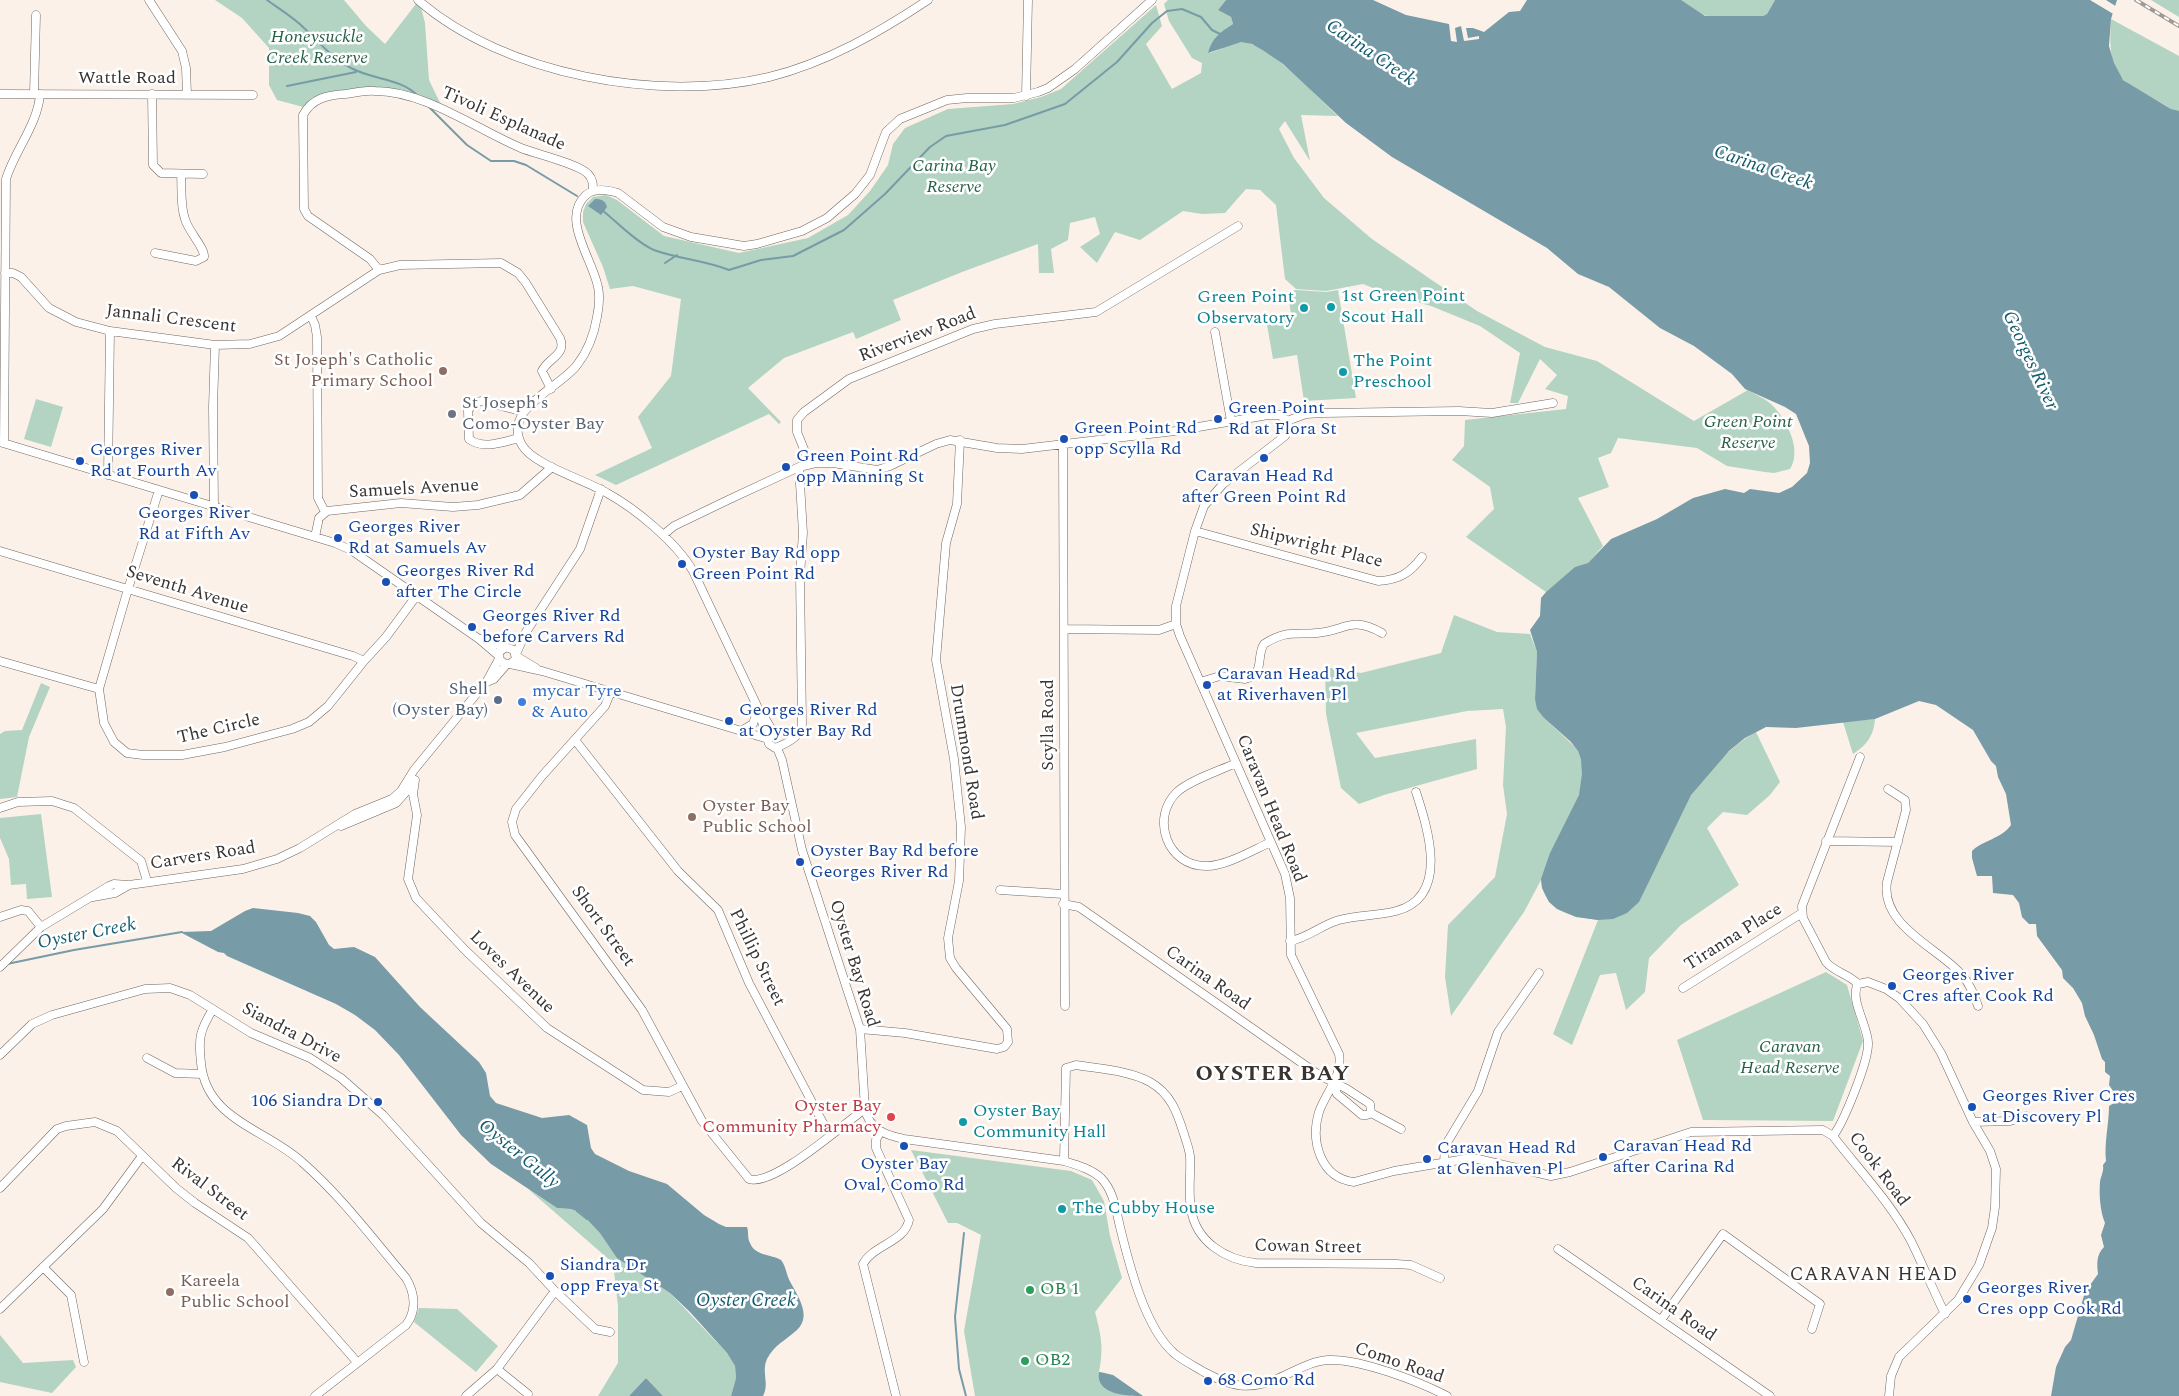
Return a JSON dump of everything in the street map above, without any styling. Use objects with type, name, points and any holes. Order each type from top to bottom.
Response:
[{"type":"street","points":[[143,0],[164,23]]},
{"type":"street","points":[[149,0],[182,51],[186,68],[187,94]]},
{"type":"street","points":[[418,0],[434,13],[464,32],[510,54],[550,68],[631,83],[666,86],[729,83],[769,76],[800,67],[860,40],[928,0]]},
{"type":"street","points":[[1026,96],[1028,0]]},
{"type":"street","points":[[800,467],[803,533],[800,576],[802,729],[797,735],[778,747],[770,745],[772,737],[690,566],[679,551],[663,535],[624,504],[601,489],[552,467],[527,452],[519,438],[519,422],[524,412],[531,403],[551,389],[577,366],[588,349],[594,330],[599,301],[598,286],[593,266],[577,228],[575,218],[575,212],[582,199],[594,191],[618,193],[658,224],[671,231],[728,244],[757,244],[814,226],[848,200],[870,175],[886,132],[900,119],[937,103],[955,99],[1005,99],[1026,96],[1048,88],[1066,76],[1152,0]]},
{"type":"street","points":[[36,15],[36,114],[6,179],[2,443],[315,537],[350,550],[479,639],[499,658],[509,664],[542,671],[741,730],[772,737],[786,738],[797,735]]},
{"type":"street","name":"Tivoli Esplanade","points":[[379,270],[370,259],[306,214],[302,195],[303,115],[312,104],[331,95],[376,90],[406,96],[436,106],[522,148],[578,167],[588,173],[593,181],[594,191]]},
{"type":"street","name":"Wattle Road","points":[[0,94],[253,95]]},
{"type":"street","points":[[152,94],[152,159],[154,165],[162,172],[203,174]]},
{"type":"street","points":[[181,174],[184,218],[196,242],[203,250],[204,257],[212,262]]},
{"type":"street","name":"Riverview Road","points":[[810,464],[797,432],[797,420],[804,412],[849,379],[984,326],[1096,312],[1238,226]]},
{"type":"street","points":[[156,253],[196,260],[204,257]]},
{"type":"street","name":"Jannali Crescent","points":[[5,273],[21,277],[49,308],[76,322],[110,330],[216,344],[250,344],[279,336],[379,270],[400,265],[501,263],[510,266],[526,283],[562,342],[561,351],[544,366],[542,371],[551,389]]},
{"type":"street","points":[[311,316],[317,337],[318,498],[324,512],[318,521],[315,537]]},
{"type":"street","points":[[108,475],[110,330]]},
{"type":"street","points":[[1215,332],[1231,421]]},
{"type":"street","points":[[214,506],[213,407],[216,344]]},
{"type":"street","points":[[519,438],[485,445],[476,444],[469,439],[468,411],[473,403],[482,401],[524,412]]},
{"type":"street","points":[[663,535],[681,522],[800,467],[810,464],[833,463],[881,469],[944,441],[960,440],[1006,449],[1063,445],[1175,431],[1274,414],[1283,417],[1287,421],[1306,414],[1323,413],[1458,411],[1492,413],[1553,403]]},
{"type":"street","name":"Caravan Head Road","points":[[1287,421],[1289,428],[1285,436],[1237,472],[1213,493],[1201,512],[1176,606],[1176,624],[1285,874],[1289,889],[1291,955],[1339,1054],[1340,1067],[1319,1114],[1317,1135],[1321,1160],[1326,1168],[1335,1176],[1354,1182],[1399,1169],[1478,1159],[1551,1176],[1570,1172],[1692,1132],[1816,1130],[1829,1132],[1833,1136]]},
{"type":"street","name":"Drummond Road","points":[[860,1029],[906,1033],[990,1048],[1004,1047],[1008,1042],[1007,1028],[956,968],[948,948],[950,926],[959,881],[961,826],[954,759],[936,660],[946,544],[957,504],[960,440]]},
{"type":"street","name":"Scylla Road","points":[[1063,445],[1063,904],[1065,1006]]},
{"type":"street","name":"Samuels Avenue","points":[[324,512],[360,506],[401,503],[453,507],[478,505],[520,495],[552,467]]},
{"type":"street","points":[[509,664],[516,655],[526,632],[580,549],[601,489]]},
{"type":"street","name":"The Circle","points":[[159,490],[99,689],[104,723],[114,742],[127,753],[169,756],[220,748],[292,729],[309,722],[328,706],[386,637],[417,595]]},
{"type":"street","name":"Shipwright Place","points":[[1195,530],[1378,581],[1392,581],[1403,576],[1412,570],[1422,557]]},
{"type":"street","name":"Seventh Avenue","points":[[0,551],[353,656],[364,661]]},
{"type":"street","points":[[1064,629],[1159,630],[1176,624]]},
{"type":"street","points":[[1200,682],[1220,676],[1245,679],[1253,676],[1259,667],[1260,653],[1264,644],[1284,634],[1326,632],[1351,624],[1373,628],[1382,633]]},
{"type":"street","points":[[499,658],[501,650],[526,632]]},
{"type":"street","points":[[479,639],[514,650],[516,655],[542,671]]},
{"type":"street","name":"Carvers Road","points":[[0,967],[41,926],[109,886],[114,884],[129,885],[253,866],[289,854],[355,814],[392,799],[488,681],[499,658]]},
{"type":"street","points":[[0,661],[99,689]]},
{"type":"street","name":"Carvers Road","points":[[488,681],[494,679],[509,664]]},
{"type":"street","name":"Short Street","points":[[612,692],[605,706],[516,809],[512,829],[642,1010],[702,1121],[745,1176],[753,1181],[762,1180],[818,1146],[832,1133]]},
{"type":"street","points":[[741,730],[754,724],[757,716],[757,706]]},
{"type":"street","name":"Phillip Street","points":[[575,740],[678,871],[718,910],[749,982],[823,1123],[832,1133]]},
{"type":"street","name":"Oyster Bay Road","points":[[778,747],[802,850],[860,1029],[864,1108],[868,1119],[880,1132]]},
{"type":"street","points":[[1860,756],[1806,891],[1802,913],[1829,966],[1850,977],[1858,984],[1868,982],[1886,989],[1899,998],[1923,1024],[1941,1053],[1973,1122],[1994,1160],[1995,1208],[1987,1248],[1964,1292],[1945,1314],[1899,1357],[1892,1376],[1889,1396]]},
{"type":"street","name":"Carvers Road","points":[[334,828],[385,809],[401,800],[415,780],[421,762]]},
{"type":"street","points":[[1236,763],[1177,792],[1164,813],[1163,825],[1166,839],[1179,857],[1191,864],[1206,866],[1221,864],[1271,842]]},
{"type":"street","name":"Loves Avenue","points":[[415,780],[413,794],[417,815],[408,879],[416,898],[437,922],[547,1028],[643,1090],[660,1093],[669,1092],[682,1086]]},
{"type":"street","points":[[1888,789],[1899,795],[1906,804],[1905,817],[1886,887],[1889,903],[1902,923],[1913,935],[1962,975],[1973,993],[1978,1006]]},
{"type":"street","points":[[1290,941],[1305,938],[1340,920],[1397,911],[1416,901],[1430,876],[1431,858],[1426,822],[1416,792]]},
{"type":"street","points":[[401,800],[414,802]]},
{"type":"street","points":[[0,808],[18,802],[52,801],[74,808],[140,861],[146,882]]},
{"type":"street","points":[[1826,841],[1898,842]]},
{"type":"street","points":[[1000,890],[1063,894]]},
{"type":"street","name":"Carina Road","points":[[1063,904],[1079,907],[1319,1075],[1347,1089],[1370,1104],[1371,1112]]},
{"type":"street","points":[[0,917],[21,910],[28,911],[41,926]]},
{"type":"street","name":"Tiranna Place","points":[[1683,988],[1802,913]]},
{"type":"street","points":[[1444,1163],[1445,1146],[1478,1091],[1498,1032],[1539,973]]},
{"type":"street","name":"Cook Road","points":[[1858,984],[1855,993],[1868,1036],[1868,1048],[1844,1118],[1833,1136],[1885,1203],[1910,1240],[1945,1314]]},
{"type":"street","name":"Siandra Drive","points":[[0,1055],[27,1028],[38,1020],[145,989],[163,988],[180,991],[251,1033],[320,1064],[351,1086],[382,1115],[481,1224],[529,1263],[595,1329],[610,1332]]},
{"type":"street","points":[[213,1009],[204,1023],[199,1039],[202,1074],[210,1095],[234,1118],[300,1160],[320,1179],[409,1283],[414,1297],[408,1322],[315,1396]]},
{"type":"street","points":[[147,1058],[175,1073],[202,1074]]},
{"type":"street","name":"Cowan Street","points":[[1064,1161],[1065,1072],[1068,1066],[1076,1065],[1137,1076],[1158,1088],[1169,1098],[1177,1111],[1189,1151],[1192,1217],[1201,1234],[1220,1252],[1236,1259],[1256,1263],[1411,1265],[1440,1278]]},
{"type":"street","name":"Carina Road","points":[[1333,1082],[1337,1094],[1362,1115],[1368,1115],[1371,1112]]},
{"type":"street","points":[[832,1133],[864,1108]]},
{"type":"street","name":"Carina Road","points":[[1371,1112],[1401,1129]]},
{"type":"street","points":[[1973,1122],[2010,1121],[2026,1116]]},
{"type":"street","name":"Rival Street","points":[[0,1188],[56,1129],[95,1122],[117,1131],[195,1203],[248,1238],[357,1362]]},
{"type":"street","points":[[880,1132],[876,1140],[876,1148],[909,1220],[908,1226],[903,1233],[867,1257],[863,1264],[896,1396]]},
{"type":"street","name":"Como Road","points":[[880,1132],[904,1139],[1064,1161],[1080,1165],[1101,1178],[1109,1190],[1129,1264],[1147,1311],[1165,1343],[1187,1362],[1218,1380],[1242,1387],[1266,1384],[1316,1362],[1342,1360],[1402,1376],[1447,1396]]},
{"type":"street","points":[[0,1309],[103,1209],[142,1156]]},
{"type":"street","points":[[1661,1320],[1723,1234],[1820,1304],[1812,1329]]},
{"type":"street","name":"Carina Road","points":[[1558,1249],[1770,1396]]},
{"type":"street","points":[[43,1267],[71,1295],[84,1362]]},
{"type":"street","points":[[466,1396],[497,1368],[555,1291]]},
{"type":"street","points":[[497,1368],[528,1394]]},
{"type":"green space","name":"Honeysuckle Creek Reserve","points":[[215,0],[344,0],[366,26],[385,44],[419,0],[425,23],[429,80],[443,109],[377,90],[331,95],[307,108],[277,100],[269,85],[269,48],[242,18]]},
{"type":"green space","points":[[1168,0],[1226,0],[1218,10],[1231,17],[1233,24],[1217,36],[1212,43],[1209,53],[1237,42],[1252,44],[1278,60],[1338,116],[1301,115],[1310,161],[1285,121],[1279,129],[1294,158],[1324,198],[1372,239],[1477,311],[1545,347],[1597,361],[1694,421],[1748,390],[1771,404],[1784,420],[1794,445],[1795,454],[1790,469],[1774,473],[1727,466],[1697,448],[1618,438],[1611,453],[1598,458],[1609,487],[1578,498],[1603,546],[1588,563],[1575,568],[1546,592],[1466,537],[1494,509],[1490,487],[1452,460],[1464,446],[1465,420],[1566,409],[1568,396],[1545,389],[1557,375],[1540,359],[1518,403],[1510,403],[1520,353],[1480,326],[1431,306],[1388,294],[1363,284],[1326,291],[1296,289],[1285,279],[1276,205],[1260,190],[1246,189],[1225,213],[1202,214],[1183,211],[1140,240],[1115,232],[1097,263],[1080,247],[1100,234],[1095,217],[1070,223],[1068,240],[1051,249],[1054,273],[1039,273],[1038,244],[893,300],[901,320],[856,339],[853,332],[784,358],[748,388],[781,422],[779,424],[769,414],[616,485],[595,475],[652,448],[638,417],[671,376],[681,299],[633,286],[610,289],[603,267],[583,222],[583,212],[586,204],[593,197],[606,195],[617,200],[664,236],[739,253],[808,238],[848,215],[870,191],[888,165],[893,144],[905,128],[948,109],[1013,104],[1041,97],[1061,89],[1156,5],[1162,26],[1146,44],[1172,89],[1201,73],[1202,63],[1192,58],[1169,21],[1164,4]]},
{"type":"green space","points":[[1681,0],[1775,0],[1767,14],[1763,16],[1719,18],[1698,13]]},
{"type":"green space","points":[[2151,0],[2179,0],[2179,17]]},
{"type":"green space","points":[[2111,19],[2179,56],[2179,112],[2136,88],[2119,76],[2111,52]]},
{"type":"green space","points":[[1296,290],[1326,292],[1338,290],[1356,398],[1304,401],[1297,355],[1273,359],[1266,319],[1291,315],[1288,292]]},
{"type":"green space","points":[[36,399],[63,407],[51,447],[24,439]]},
{"type":"green space","points":[[1454,615],[1497,632],[1530,634],[1537,652],[1535,699],[1544,718],[1574,746],[1578,751],[1582,764],[1670,821],[1719,761],[1756,732],[1780,782],[1770,795],[1747,815],[1723,812],[1707,828],[1739,885],[1681,925],[1649,958],[1645,992],[1626,1010],[1616,973],[1600,975],[1572,1045],[1553,1034],[1598,920],[1569,914],[1553,906],[1543,891],[1541,880],[1524,912],[1451,1016],[1445,977],[1448,925],[1495,877],[1507,814],[1503,785],[1506,727],[1503,709],[1467,711],[1356,733],[1375,758],[1476,739],[1477,769],[1384,795],[1359,804],[1341,788],[1326,714],[1325,667],[1361,673],[1441,653]]},
{"type":"green space","points":[[41,683],[50,687],[29,737],[17,797],[0,799],[0,734],[5,731],[22,730]]},
{"type":"green space","points":[[1875,719],[1869,739],[1853,754],[1843,722]]},
{"type":"green space","points":[[41,814],[52,897],[27,899],[26,884],[11,885],[9,859],[0,838],[0,818]]},
{"type":"green space","name":"Caravan Head Reserve","points":[[1826,972],[1847,985],[1863,1041],[1833,1121],[1703,1120],[1677,1040]]},
{"type":"green space","points":[[911,1150],[1071,1171],[1092,1180],[1104,1201],[1110,1236],[1122,1278],[1095,1312],[1101,1342],[1099,1372],[1114,1377],[1131,1396],[975,1396],[964,1331],[981,1235],[957,1223],[948,1223]]},
{"type":"green space","points":[[528,1189],[557,1208],[571,1209],[581,1213],[647,1278],[670,1293],[727,1353],[735,1366],[736,1378],[731,1396],[663,1396],[646,1378],[629,1396],[598,1396],[618,1363],[618,1306],[613,1263]]},
{"type":"green space","points":[[419,1308],[457,1309],[498,1346],[476,1372],[414,1322]]},
{"type":"green space","points":[[0,1335],[23,1363],[73,1360],[76,1367],[52,1393],[0,1382]]},
{"type":"water","name":"Georges River","points":[[1226,0],[1373,0],[1406,15],[1449,24],[1451,41],[1457,42],[1455,28],[1461,26],[1464,41],[1479,39],[1479,36],[1468,38],[1466,28],[1473,28],[1484,32],[1509,12],[1520,11],[1527,0],[1681,0],[1705,16],[1763,16],[1767,14],[1775,0],[2117,0],[2111,19],[2109,46],[2114,63],[2123,80],[2171,109],[2179,111],[2179,1396],[2051,1396],[2056,1367],[2065,1347],[2071,1340],[2085,1292],[2098,1274],[2098,1256],[2104,1247],[2101,1235],[2105,1223],[2101,1208],[2100,1180],[2103,1165],[2106,1161],[2109,1106],[2114,1103],[2113,1091],[2109,1085],[2110,1076],[2105,1072],[2105,1062],[2102,1059],[2085,1016],[2082,1003],[2073,988],[2063,978],[2062,970],[2037,936],[2036,924],[2029,924],[2022,917],[2019,903],[2013,895],[1993,893],[1992,876],[1977,876],[1972,851],[2007,830],[2011,825],[2006,794],[1998,777],[1996,766],[1991,761],[1973,730],[1936,705],[1919,701],[1875,719],[1796,728],[1766,727],[1745,738],[1729,751],[1691,795],[1639,902],[1627,913],[1613,919],[1598,920],[1576,917],[1557,909],[1549,902],[1542,888],[1541,879],[1550,853],[1579,795],[1582,774],[1578,751],[1537,709],[1535,699],[1537,652],[1530,630],[1540,616],[1541,598],[1575,567],[1588,563],[1611,539],[1657,519],[1693,498],[1725,489],[1744,493],[1750,489],[1779,493],[1792,487],[1807,473],[1810,463],[1809,446],[1796,414],[1745,389],[1732,374],[1694,346],[1660,328],[1609,287],[1578,274],[1547,248],[1392,157],[1346,123],[1283,64],[1264,51],[1252,44],[1241,42],[1208,53],[1217,36],[1233,24],[1231,17],[1218,10]]},
{"type":"water","points":[[595,199],[602,200],[607,207],[601,215],[588,206]]},
{"type":"water","name":"Oyster Creek","points":[[253,908],[310,916],[316,922],[329,945],[334,949],[354,947],[375,957],[420,1007],[479,1062],[486,1073],[490,1096],[496,1103],[542,1118],[569,1115],[587,1125],[591,1148],[595,1154],[629,1171],[667,1184],[704,1215],[719,1224],[726,1227],[747,1227],[752,1247],[759,1253],[781,1260],[801,1303],[804,1317],[802,1324],[797,1330],[777,1346],[767,1359],[765,1364],[766,1387],[763,1396],[731,1396],[736,1378],[735,1366],[727,1353],[690,1312],[670,1293],[617,1258],[600,1233],[581,1213],[571,1209],[557,1208],[491,1164],[461,1135],[399,1055],[375,1030],[336,1004],[224,953],[218,952],[180,932],[211,931]]},
{"type":"water","points":[[1099,1372],[1113,1375],[1143,1396],[1114,1393],[1107,1390],[1099,1380]]},
{"type":"water","points":[[646,1378],[663,1396],[629,1396]]},
{"type":"pier","points":[[2090,0],[2106,0],[2117,7],[2115,15]]},
{"type":"waterway","name":"Carina Creek","points":[[267,0],[295,20],[344,64],[359,72],[395,82],[418,96]]},
{"type":"waterway","name":"Carina Creek","points":[[602,210],[634,237],[654,250],[729,270],[761,260],[793,256],[844,230],[885,194],[930,147],[946,136],[1005,125],[1065,104],[1117,62],[1152,23],[1167,11],[1182,9],[1201,17],[1212,30],[1220,34]]},
{"type":"waterway","points":[[287,86],[356,72]]},
{"type":"waterway","name":"Carina Creek","points":[[427,105],[467,145],[491,161],[514,161],[526,165],[577,196]]},
{"type":"waterway","points":[[665,263],[677,255]]},
{"type":"waterway","name":"Oyster Creek","points":[[7,964],[74,950],[182,932]]},
{"type":"waterway","name":"Oyster Gully","points":[[577,1211],[587,1219]]},
{"type":"waterway","points":[[964,1233],[955,1317],[959,1369],[966,1396]]},
{"type":"railway","points":[[2136,0],[2179,26]]},
{"type":"place","name":"1st Green Point Scout Hall","points":[[1331,307]]},
{"type":"place","name":"Green Point Observatory","points":[[1304,308]]},
{"type":"place","name":"St Joseph's Catholic Primary School","points":[[443,371]]},
{"type":"place","name":"The Point Preschool","points":[[1343,372]]},
{"type":"place","name":"St Joseph's Como-Oyster Bay","points":[[452,414]]},
{"type":"place","name":"Green Point Rd at Flora St","points":[[1218,419]]},
{"type":"place","name":"Green Point Rd opp Scylla Rd","points":[[1064,439]]},
{"type":"place","name":"Caravan Head Rd after Green Point Rd","points":[[1264,458]]},
{"type":"place","name":"Georges River Rd at Fourth Av","points":[[80,461]]},
{"type":"place","name":"Green Point Rd opp Manning St","points":[[786,467]]},
{"type":"place","name":"Georges River Rd at Fifth Av","points":[[194,495]]},
{"type":"place","name":"Georges River Rd at Samuels Av","points":[[338,538]]},
{"type":"place","name":"Oyster Bay Rd opp Green Point Rd","points":[[682,564]]},
{"type":"place","name":"Georges River Rd after The Circle","points":[[386,582]]},
{"type":"place","name":"Georges River Rd before Carvers Rd","points":[[472,627]]},
{"type":"place","name":"Caravan Head Rd at Riverhaven Pl","points":[[1207,685]]},
{"type":"place","name":"Shell (Oyster Bay)","points":[[498,700]]},
{"type":"place","name":"mycar Tyre & Auto","points":[[522,702]]},
{"type":"place","name":"Georges River Rd at Oyster Bay Rd","points":[[729,721]]},
{"type":"place","name":"Oyster Bay Public School","points":[[692,817]]},
{"type":"place","name":"Oyster Bay Rd before Georges River Rd","points":[[800,862]]},
{"type":"place","name":"Georges River Cres after Cook Rd","points":[[1892,986]]},
{"type":"place","name":"106 Siandra Dr","points":[[378,1102]]},
{"type":"place","name":"Georges River Cres at Discovery Pl","points":[[1972,1107]]},
{"type":"place","name":"Oyster Bay Community Pharmacy","points":[[891,1117]]},
{"type":"place","name":"Oyster Bay Community Hall","points":[[963,1122]]},
{"type":"place","name":"Oyster Bay Oval, Como Rd","points":[[904,1146]]},
{"type":"place","name":"Caravan Head Rd after Carina Rd","points":[[1603,1157]]},
{"type":"place","name":"Caravan Head Rd at Glenhaven Pl","points":[[1427,1159]]},
{"type":"place","name":"The Cubby House","points":[[1062,1209]]},
{"type":"place","name":"Siandra Dr opp Freya St","points":[[550,1276]]},
{"type":"place","name":"OB 1","points":[[1030,1290]]},
{"type":"place","name":"Kareela Public School","points":[[170,1292]]},
{"type":"place","name":"Georges River Cres opp Cook Rd","points":[[1967,1299]]},
{"type":"place","name":"OB2","points":[[1025,1361]]},
{"type":"place","name":"68 Como Rd","points":[[1208,1381]]},
{"type":"district","name":"OYSTER BAY","points":[[1273,1076]]},
{"type":"district","name":"CARAVAN HEAD","points":[[1874,1276]]},
{"type":"park label","name":"Carina Bay Reserve","points":[[954,177]]},
{"type":"park label","name":"Green Point Reserve","points":[[1748,433]]}]
